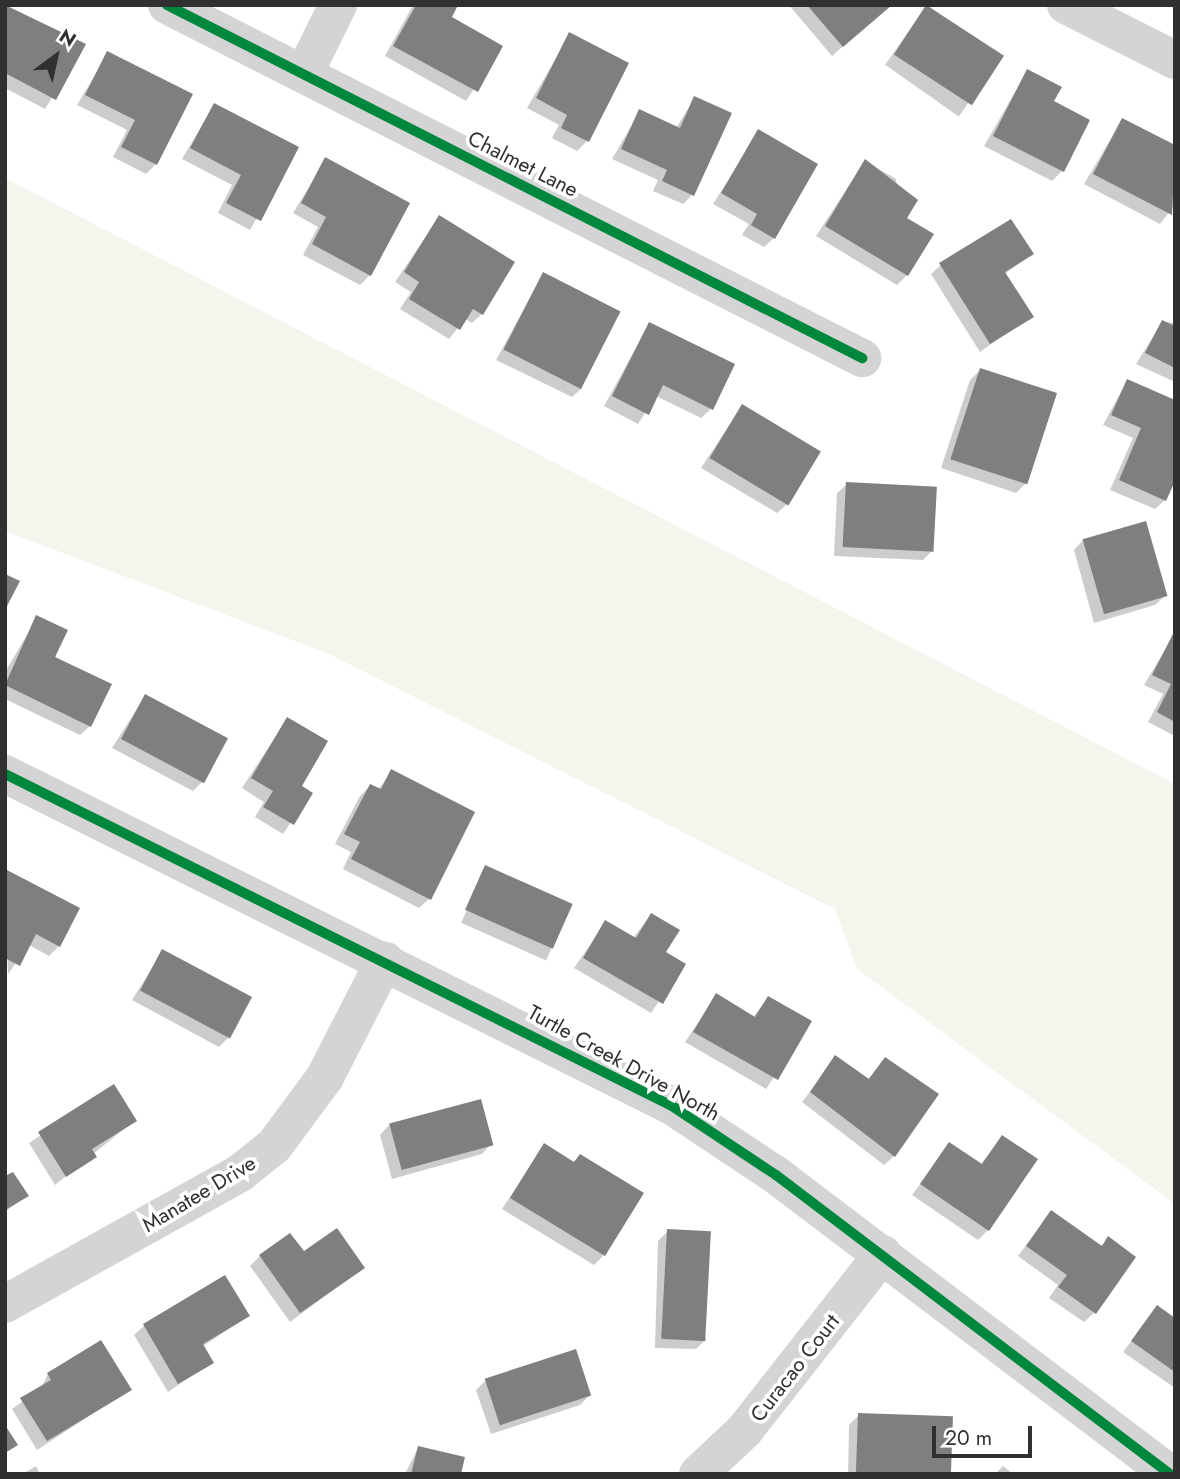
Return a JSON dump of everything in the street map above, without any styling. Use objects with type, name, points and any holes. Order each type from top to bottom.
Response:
[{"type":"street","name":"Chalmet Lane","points":[[167,5],[862,358]]},
{"type":"street","points":[[304,74],[338,5]]},
{"type":"street","points":[[1066,5],[1175,60]]},
{"type":"street","name":"Turtle Creek Drive North","points":[[5,774],[385,960],[672,1106],[883,1254],[1170,1474]]},
{"type":"street","name":"Manatee Drive","points":[[5,1304],[240,1173],[274,1146],[325,1077],[385,960]]},
{"type":"street","name":"Curacao Court","points":[[698,1474],[744,1431],[883,1254]]},
{"type":"shaded area","points":[[5,178],[1175,784],[1175,1204],[857,969],[835,909],[329,654],[5,531]]},
{"type":"building","points":[[5,5],[86,44],[56,100],[5,73]]},
{"type":"building","points":[[416,5],[458,5],[452,17],[503,46],[478,92],[393,46]]},
{"type":"building","points":[[807,5],[892,5],[843,47]]},
{"type":"building","points":[[926,5],[1004,56],[972,105],[894,54]]},
{"type":"building","points":[[569,32],[629,63],[589,142],[561,128],[567,115],[536,98]]},
{"type":"building","points":[[107,51],[193,94],[157,165],[121,147],[135,120],[85,95]]},
{"type":"building","points":[[1027,69],[1062,87],[1054,101],[1090,120],[1064,172],[993,136]]},
{"type":"building","points":[[694,96],[732,113],[694,196],[662,181],[667,170],[621,149],[639,109],[680,128]]},
{"type":"building","points":[[214,103],[299,147],[261,221],[226,203],[241,175],[190,148]]},
{"type":"building","points":[[1122,118],[1175,145],[1172,215],[1093,174]]},
{"type":"building","points":[[758,129],[818,164],[775,239],[751,225],[757,214],[721,193]]},
{"type":"building","points":[[325,157],[410,203],[371,276],[312,244],[326,217],[301,203]]},
{"type":"building","points":[[865,159],[918,200],[907,218],[934,234],[908,276],[825,226]]},
{"type":"building","points":[[439,215],[515,262],[483,315],[473,309],[460,330],[409,299],[419,282],[404,272]]},
{"type":"building","points":[[1011,219],[1034,254],[1005,272],[1034,317],[990,344],[939,263]]},
{"type":"building","points":[[543,272],[621,311],[581,389],[504,350]]},
{"type":"building","points":[[1162,320],[1175,326],[1175,368],[1145,353]]},
{"type":"building","points":[[649,322],[735,364],[713,410],[663,385],[649,415],[612,396]]},
{"type":"building","points":[[980,368],[1057,393],[1027,484],[950,459]]},
{"type":"building","points":[[1127,379],[1175,400],[1175,481],[1166,501],[1119,480],[1141,428],[1111,415]]},
{"type":"building","points":[[742,404],[821,451],[788,505],[710,458]]},
{"type":"building","points":[[846,482],[937,487],[933,552],[843,547]]},
{"type":"building","points":[[1146,521],[1167,596],[1104,614],[1083,539]]},
{"type":"building","points":[[5,574],[20,581],[5,610]]},
{"type":"building","points":[[36,615],[68,630],[55,657],[112,684],[91,727],[5,685]]},
{"type":"building","points":[[1175,630],[1175,722],[1157,712],[1171,684],[1152,675]]},
{"type":"building","points":[[145,694],[228,738],[204,783],[121,739]]},
{"type":"building","points":[[287,717],[328,741],[302,786],[313,793],[294,825],[263,807],[273,791],[251,778]]},
{"type":"building","points":[[391,769],[475,812],[431,900],[351,859],[360,842],[344,834],[370,784],[381,789]]},
{"type":"building","points":[[485,865],[573,904],[553,949],[465,910]]},
{"type":"building","points":[[5,869],[80,908],[60,947],[36,934],[20,966],[5,958]]},
{"type":"building","points":[[651,913],[680,930],[666,952],[686,964],[663,1004],[583,958],[605,920],[636,938]]},
{"type":"building","points":[[162,949],[252,997],[230,1038],[140,990]]},
{"type":"building","points":[[716,993],[755,1017],[768,996],[812,1021],[778,1080],[693,1032]]},
{"type":"building","points":[[835,1055],[869,1079],[885,1057],[939,1094],[895,1157],[810,1092]]},
{"type":"building","points":[[114,1084],[137,1121],[92,1149],[97,1157],[66,1177],[38,1132]]},
{"type":"building","points":[[481,1099],[493,1145],[402,1170],[389,1124]]},
{"type":"building","points":[[1002,1135],[1038,1159],[989,1231],[920,1184],[949,1142],[982,1164]]},
{"type":"building","points":[[544,1143],[574,1162],[580,1154],[644,1193],[605,1256],[510,1198]]},
{"type":"building","points":[[13,1172],[29,1196],[5,1210],[5,1176]]},
{"type":"building","points":[[1051,1210],[1102,1246],[1108,1236],[1136,1257],[1096,1314],[1058,1287],[1067,1275],[1026,1246]]},
{"type":"building","points":[[337,1228],[365,1268],[300,1313],[259,1255],[290,1233],[304,1251]]},
{"type":"building","points":[[667,1229],[711,1231],[705,1341],[661,1339]]},
{"type":"building","points":[[225,1275],[250,1316],[203,1344],[214,1363],[178,1384],[143,1324]]},
{"type":"building","points":[[1157,1305],[1175,1318],[1175,1372],[1131,1341]]},
{"type":"building","points":[[101,1340],[132,1390],[47,1441],[20,1398],[51,1380],[47,1373]]},
{"type":"building","points":[[576,1349],[591,1396],[500,1425],[485,1379]]},
{"type":"building","points":[[858,1413],[953,1416],[951,1474],[856,1474]]},
{"type":"building","points":[[5,1425],[18,1445],[5,1453]]},
{"type":"building","points":[[418,1446],[465,1457],[461,1474],[411,1474]]},
{"type":"cycle path","points":[[167,5],[862,358]]},
{"type":"cycle path","points":[[5,774],[672,1106],[776,1175],[1170,1474]]}]
